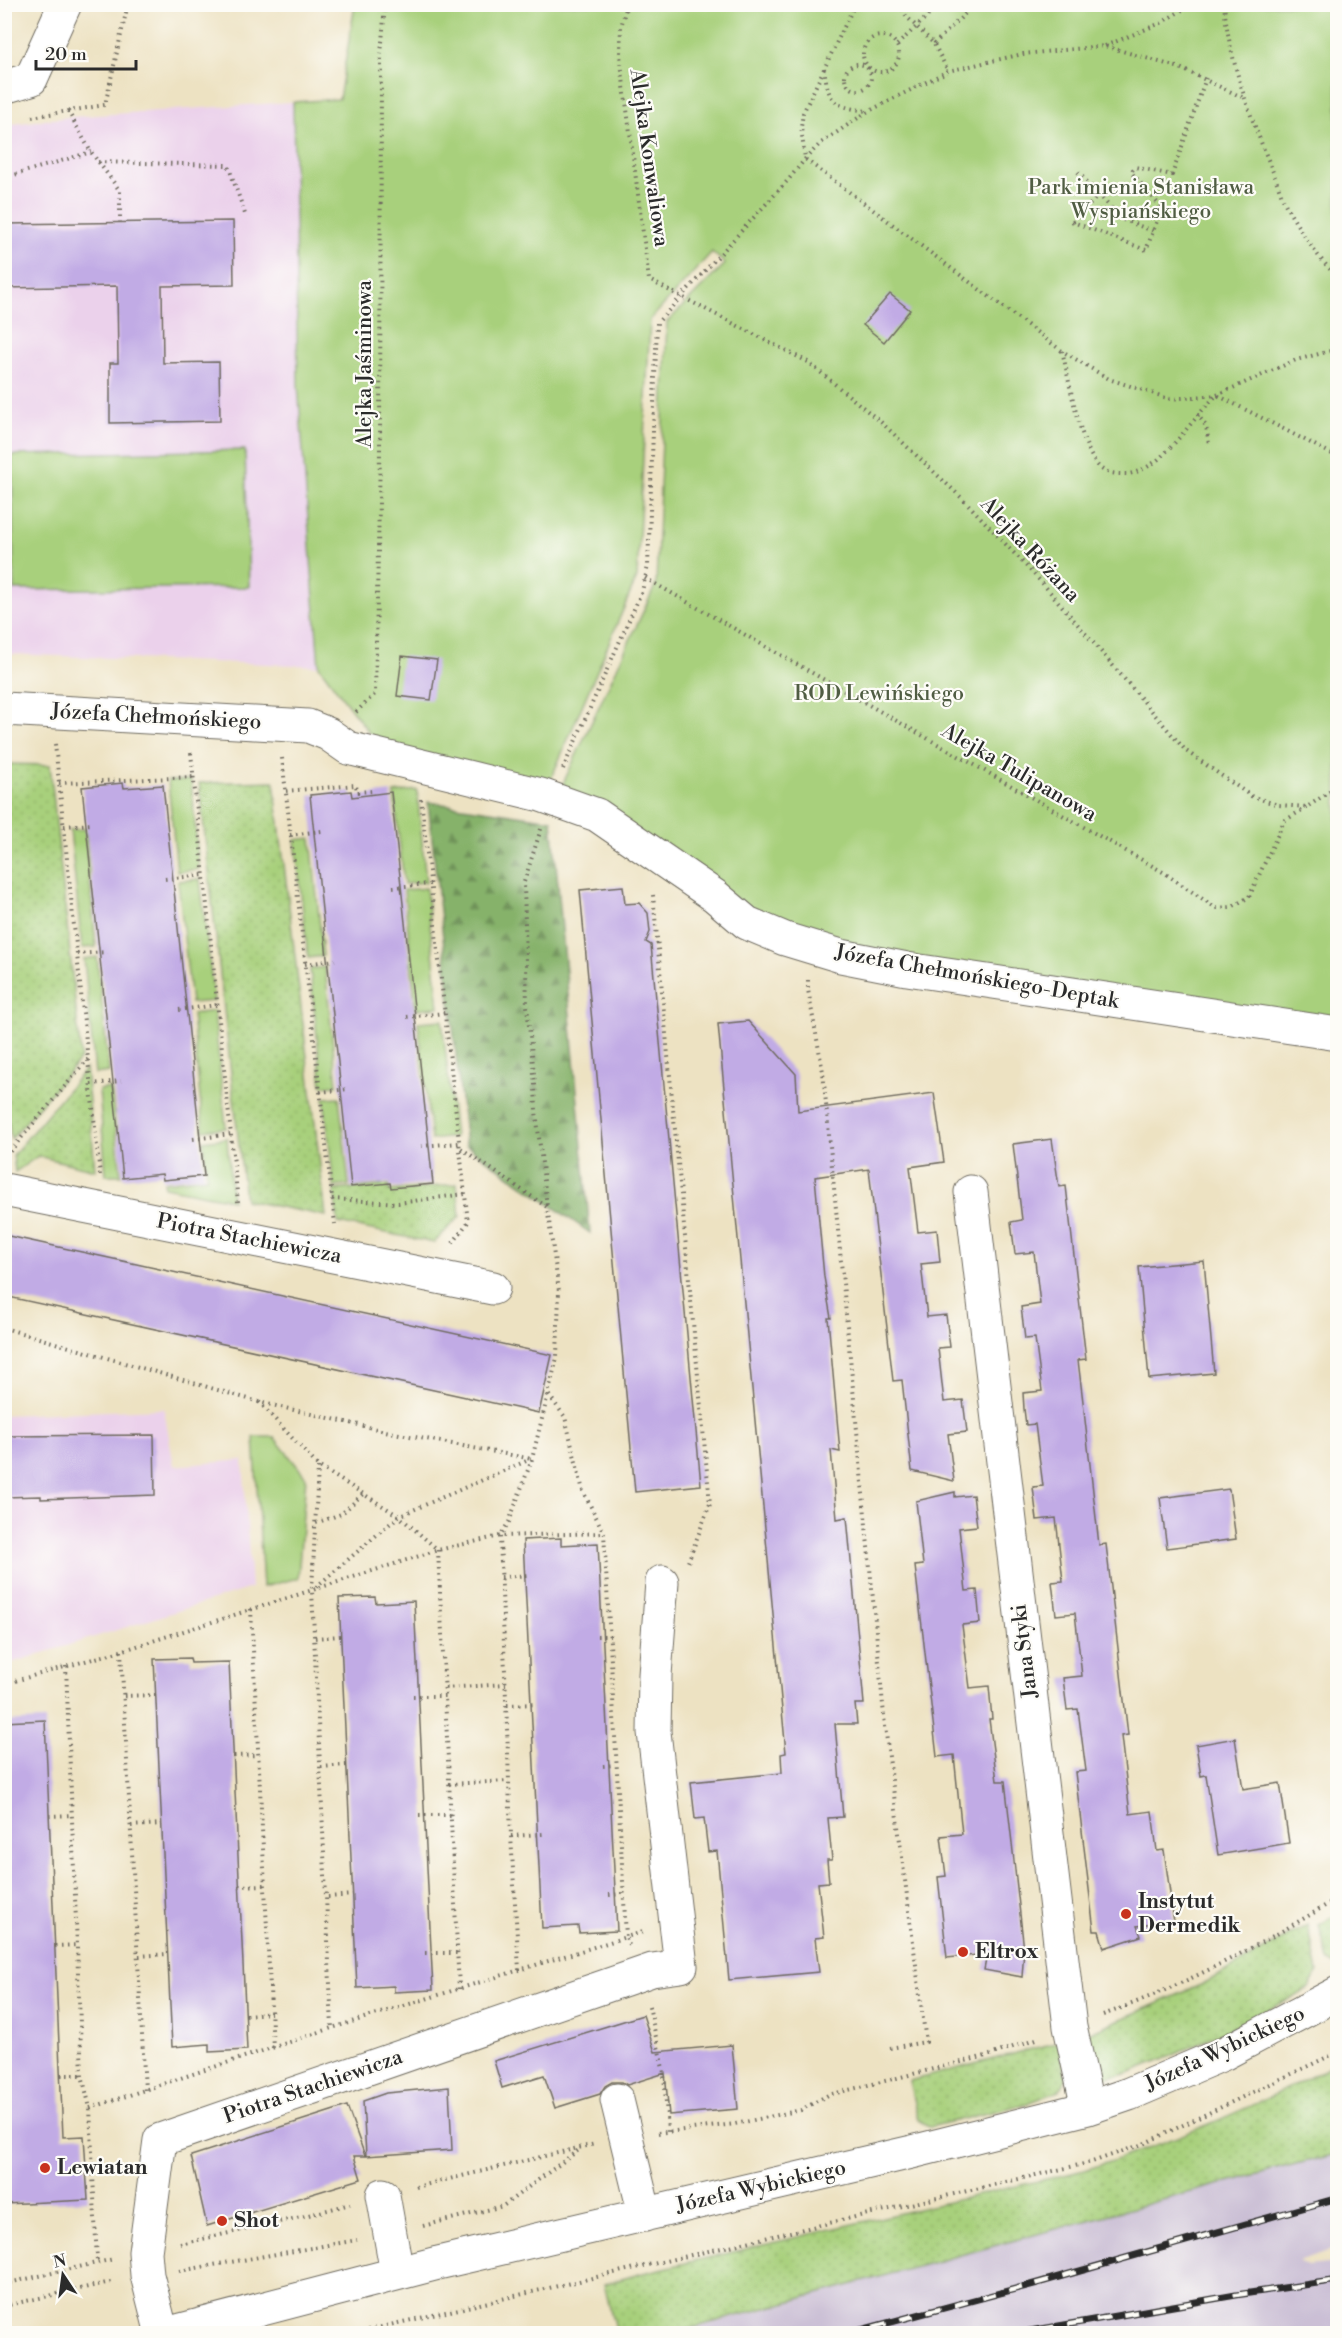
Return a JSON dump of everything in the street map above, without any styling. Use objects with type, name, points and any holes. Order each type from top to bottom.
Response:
[{"type":"street","points":[[4,87],[31,79],[65,4]]},
{"type":"street","name":"Józefa Chełmońskiego","points":[[4,709],[308,726]]},
{"type":"street","name":"Józefa Chełmońskiego-Deptak","points":[[308,726],[328,734],[348,748],[417,763],[550,798],[597,815],[715,896],[747,923],[841,956],[907,969],[1338,1034]]},
{"type":"street","name":"Piotra Stachiewicza","points":[[4,1190],[493,1288]]},
{"type":"street","name":"Jana Styki","points":[[971,1192],[1070,2027],[1088,2108]]},
{"type":"street","name":"Piotra Stachiewicza","points":[[164,2334],[147,2275],[145,2252],[160,2140],[652,1970],[681,1966],[654,1732],[655,1675],[674,1577]]},
{"type":"street","name":"Józefa Wybickiego","points":[[164,2334],[397,2273],[1088,2108],[1129,2094],[1223,2054],[1338,1993]]},
{"type":"street","points":[[617,2100],[645,2215]]},
{"type":"street","points":[[383,2195],[397,2273]]},
{"type":"path","points":[[21,118],[105,105],[128,4]]},
{"type":"path","name":"Alejka Jaśminowa","points":[[353,715],[375,694],[380,453],[381,55],[384,4]]},
{"type":"path","name":"Alejka Konwaliowa","points":[[627,4],[621,27],[620,55],[650,280],[683,296]]},
{"type":"path","points":[[855,4],[803,113],[801,127],[805,159],[1062,351],[1109,379],[1170,399],[1217,395],[1296,360],[1338,349]]},
{"type":"path","points":[[900,4],[906,16],[934,44],[948,71]]},
{"type":"path","points":[[897,45],[932,13],[936,4]]},
{"type":"path","points":[[934,44],[975,4]]},
{"type":"path","points":[[519,1970],[511,1836],[500,1536],[509,1522],[532,1459],[557,1358],[559,1291],[536,1111],[527,1006],[524,882],[550,798],[642,591],[648,566],[657,323],[805,159],[821,143],[867,112],[948,71],[1023,54],[1105,46],[1161,22],[1192,4]]},
{"type":"path","points":[[1224,4],[1227,37],[1246,99],[1257,133],[1292,217],[1329,269],[1338,276]]},
{"type":"path","points":[[866,66],[858,63],[850,66],[844,72],[844,81],[849,88],[857,90],[865,88],[870,81],[871,73],[866,66],[863,49],[868,42],[874,37],[883,35],[897,45],[899,54],[897,62],[891,69],[883,72],[866,66]]},
{"type":"path","points":[[1105,46],[1180,68],[1206,78],[1246,99]]},
{"type":"path","points":[[824,66],[828,93],[837,104],[867,112]]},
{"type":"path","points":[[1099,195],[1073,222],[1146,250],[1162,208],[1131,172],[1135,166],[1172,175],[1206,78]]},
{"type":"path","points":[[68,111],[91,152],[120,192],[120,222]]},
{"type":"path","points":[[4,178],[91,152]]},
{"type":"path","points":[[98,162],[228,165],[246,217]]},
{"type":"path","points":[[1078,172],[1122,219],[1153,231]]},
{"type":"path","name":"Alejka Różana","points":[[683,296],[808,362],[882,423],[966,502],[1044,585],[1186,751],[1251,796],[1278,805],[1307,807]]},
{"type":"path","points":[[1062,351],[1084,439],[1091,457],[1103,470],[1116,474],[1131,474],[1161,458],[1197,414],[1217,395]]},
{"type":"path","points":[[1217,395],[1338,457]]},
{"type":"path","points":[[1197,414],[1206,426],[1209,444]]},
{"type":"path","name":"Alejka Tulipanowa","points":[[645,578],[1163,872],[1216,908],[1232,907],[1249,897],[1284,821],[1307,807]]},
{"type":"path","points":[[55,743],[100,1168]]},
{"type":"path","points":[[191,749],[242,1238]]},
{"type":"path","points":[[281,754],[340,1258]]},
{"type":"path","points":[[59,783],[194,777]]},
{"type":"path","points":[[1307,807],[1335,788],[1338,781]]},
{"type":"path","points":[[286,791],[356,785],[357,792],[378,790]]},
{"type":"path","points":[[421,798],[468,1222],[429,1275]]},
{"type":"path","points":[[64,826],[93,824]]},
{"type":"path","points":[[290,835],[322,831]]},
{"type":"path","points":[[165,879],[204,874]]},
{"type":"path","points":[[393,887],[430,884]]},
{"type":"path","points":[[646,888],[653,895],[710,1504],[674,1577]]},
{"type":"path","points":[[809,946],[808,990],[823,1072],[885,1726],[926,2042],[890,2048]]},
{"type":"path","points":[[77,954],[107,952]]},
{"type":"path","points":[[305,964],[335,960]]},
{"type":"path","points":[[179,1010],[218,1005]]},
{"type":"path","points":[[407,1017],[445,1013]]},
{"type":"path","points":[[6,1156],[88,1059]]},
{"type":"path","points":[[91,1084],[121,1081]]},
{"type":"path","points":[[320,1092],[349,1089]]},
{"type":"path","points":[[193,1139],[231,1134]]},
{"type":"path","points":[[421,1146],[459,1145],[548,1207]]},
{"type":"path","points":[[332,1199],[398,1203],[465,1194]]},
{"type":"path","points":[[4,1328],[259,1402],[394,1433],[532,1459]]},
{"type":"path","points":[[90,2108],[332,2028],[626,1937],[604,1533],[583,1491],[565,1416],[548,1394]]},
{"type":"path","points":[[259,1402],[318,1466],[399,1516],[438,1550],[459,1989]]},
{"type":"path","points":[[312,1590],[399,1516],[532,1459]]},
{"type":"path","points":[[318,1466],[312,1590],[332,2028]]},
{"type":"path","points":[[316,1523],[341,1514],[363,1494]]},
{"type":"path","points":[[4,1684],[121,1651],[438,1550],[500,1536],[604,1533]]},
{"type":"path","points":[[501,1577],[530,1575]]},
{"type":"path","points":[[251,1609],[273,2048]]},
{"type":"path","points":[[315,1638],[340,1636]]},
{"type":"path","points":[[597,1636],[610,1636]]},
{"type":"path","points":[[121,1651],[145,2090]]},
{"type":"path","points":[[66,1666],[82,2075],[90,2108],[97,2263]]},
{"type":"path","points":[[445,1688],[507,1684]]},
{"type":"path","points":[[124,1696],[155,1695]]},
{"type":"path","points":[[413,1696],[445,1696]]},
{"type":"path","points":[[507,1705],[537,1704]]},
{"type":"path","points":[[234,1756],[258,1755]]},
{"type":"path","points":[[321,1767],[347,1765]]},
{"type":"path","points":[[603,1766],[615,1766]]},
{"type":"path","points":[[449,1784],[509,1781]]},
{"type":"path","points":[[49,1816],[72,1815]]},
{"type":"path","points":[[419,1815],[451,1815]]},
{"type":"path","points":[[130,1826],[162,1824]]},
{"type":"path","points":[[511,1836],[543,1834]]},
{"type":"path","points":[[239,1886],[265,1885]]},
{"type":"path","points":[[609,1894],[622,1894]]},
{"type":"path","points":[[327,1897],[353,1895]]},
{"type":"path","points":[[55,1946],[78,1945]]},
{"type":"path","points":[[425,1953],[457,1953]]},
{"type":"path","points":[[138,1956],[168,1954]]},
{"type":"path","points":[[246,2015],[271,2013]]},
{"type":"path","points":[[658,2044],[664,2073],[668,2132]]},
{"type":"path","points":[[351,2334],[1023,2180],[1092,2162],[1143,2144],[1338,2052]]},
{"type":"path","points":[[61,2075],[82,2075]]},
{"type":"path","points":[[627,2136],[735,2124],[801,2110],[828,2095]]},
{"type":"path","points":[[4,2284],[301,2217],[383,2195],[582,2148],[503,2206],[389,2234],[279,2255],[170,2272]]},
{"type":"path","points":[[4,2306],[116,2280]]},
{"type":"shaded area","points":[[293,102],[298,385],[319,666],[5,654],[5,125],[70,117]]},
{"type":"shaded area","points":[[164,1409],[174,1466],[243,1460],[251,1588],[5,1665],[4,1415]]},
{"type":"shaded area","points":[[1337,2154],[1337,2248],[1298,2261],[1307,2266],[1337,2263],[1337,2333],[674,2334],[1272,2170]]},
{"type":"green space","points":[[355,5],[1337,5],[1337,1022],[908,959],[791,928],[747,906],[560,790],[656,584],[667,322],[725,264],[712,252],[650,320],[637,577],[548,786],[376,742],[319,666],[298,385],[293,102],[339,99]]},
{"type":"green space","points":[[245,450],[249,587],[14,590],[12,455]]},
{"type":"green space","points":[[5,764],[50,765],[81,1058],[11,1139],[4,1089]]},
{"type":"green space","points":[[191,780],[199,869],[177,872],[168,781]]},
{"type":"green space","points":[[274,781],[326,1216],[245,1200],[199,783]]},
{"type":"green space","points":[[417,790],[426,882],[404,884],[394,793]]},
{"type":"green space","points":[[428,802],[552,820],[590,1233],[466,1145]]},
{"type":"green space","points":[[85,829],[96,947],[82,948],[70,830]]},
{"type":"green space","points":[[311,838],[323,956],[308,958],[295,840]]},
{"type":"green space","points":[[200,879],[214,1001],[191,1003],[178,881]]},
{"type":"green space","points":[[426,888],[439,1007],[416,1009],[404,890]]},
{"type":"green space","points":[[97,957],[109,1072],[95,1074],[84,959]]},
{"type":"green space","points":[[325,967],[337,1085],[322,1086],[310,969]]},
{"type":"green space","points":[[214,1011],[226,1128],[203,1130],[192,1014]]},
{"type":"green space","points":[[442,1020],[455,1137],[431,1140],[418,1022]]},
{"type":"green space","points":[[86,1068],[95,1170],[38,1156],[15,1172],[13,1155]]},
{"type":"green space","points":[[111,1088],[121,1175],[106,1175],[99,1090]]},
{"type":"green space","points":[[339,1097],[349,1185],[334,1187],[324,1098]]},
{"type":"green space","points":[[227,1138],[232,1200],[164,1187],[164,1182],[207,1177],[203,1141]]},
{"type":"green space","points":[[457,1184],[460,1216],[434,1243],[338,1223],[334,1190],[389,1185],[390,1191]]},
{"type":"green space","points":[[254,1437],[274,1437],[306,1477],[298,1578],[263,1587]]},
{"type":"green space","points":[[1337,1914],[1337,1967],[1328,1960],[1319,1925]]},
{"type":"green space","points":[[1308,1925],[1318,1972],[1309,1988],[1261,2014],[1178,2053],[1123,2075],[1109,2077],[1100,2074],[1089,2064],[1081,2036],[1203,1984]]},
{"type":"green space","points":[[1059,2042],[1066,2079],[1060,2091],[1025,2104],[930,2127],[918,2120],[909,2081]]},
{"type":"green space","points":[[1337,2062],[1337,2154],[674,2333],[616,2333],[604,2284],[1085,2170],[1214,2122],[1277,2094]]},
{"type":"building","points":[[233,221],[234,285],[162,286],[163,363],[219,362],[220,421],[110,423],[110,363],[118,363],[117,286],[4,288],[4,224]]},
{"type":"building","points":[[890,294],[910,310],[884,342],[863,325]]},
{"type":"building","points":[[402,656],[437,660],[431,700],[397,696]]},
{"type":"building","points":[[123,783],[124,788],[163,785],[204,1176],[163,1180],[162,1174],[123,1178],[82,787]]},
{"type":"building","points":[[351,791],[352,797],[391,792],[433,1184],[391,1188],[390,1183],[351,1187],[310,795]]},
{"type":"building","points":[[623,886],[625,904],[639,903],[648,913],[650,932],[646,942],[651,945],[701,1485],[635,1492],[580,890]]},
{"type":"building","points":[[748,1021],[796,1074],[798,1111],[934,1093],[944,1162],[910,1167],[918,1232],[937,1230],[940,1262],[921,1264],[927,1317],[946,1315],[950,1347],[938,1348],[944,1402],[963,1400],[967,1432],[948,1434],[954,1481],[912,1471],[902,1380],[893,1381],[869,1169],[815,1177],[824,1277],[831,1318],[828,1318],[840,1452],[831,1450],[837,1519],[847,1517],[864,1704],[855,1704],[857,1724],[835,1724],[843,1817],[828,1818],[832,1860],[827,1860],[829,1882],[818,1883],[824,1937],[815,1938],[819,1972],[729,1980],[717,1851],[708,1852],[704,1818],[695,1819],[691,1782],[782,1773],[781,1754],[786,1753],[718,1024]]},
{"type":"building","points":[[1052,1139],[1059,1187],[1066,1186],[1086,1359],[1078,1360],[1099,1545],[1106,1544],[1128,1735],[1121,1736],[1130,1814],[1152,1811],[1157,1851],[1164,1850],[1174,1922],[1137,1926],[1141,1936],[1104,1948],[1099,1931],[1094,1931],[1075,1772],[1086,1771],[1078,1709],[1067,1710],[1063,1678],[1082,1676],[1075,1613],[1056,1615],[1052,1582],[1063,1581],[1056,1518],[1037,1520],[1033,1487],[1043,1486],[1035,1424],[1026,1425],[1024,1409],[1023,1393],[1042,1391],[1035,1338],[1025,1339],[1021,1307],[1040,1304],[1034,1252],[1015,1254],[1011,1222],[1022,1220],[1013,1144]]},
{"type":"building","points":[[4,1235],[552,1355],[539,1413],[4,1296]]},
{"type":"building","points":[[1204,1261],[1214,1373],[1149,1379],[1139,1267]]},
{"type":"building","points":[[154,1435],[155,1495],[41,1499],[41,1496],[4,1497],[4,1436]]},
{"type":"building","points":[[1229,1489],[1236,1539],[1167,1548],[1160,1498]]},
{"type":"building","points":[[955,1492],[955,1497],[973,1495],[977,1526],[959,1528],[966,1591],[977,1590],[980,1623],[962,1625],[970,1688],[989,1686],[992,1719],[989,1719],[997,1781],[1005,1781],[1024,1950],[1022,1977],[984,1970],[987,1954],[947,1958],[938,1877],[946,1876],[941,1836],[962,1834],[954,1755],[937,1757],[915,1566],[923,1565],[916,1501]]},
{"type":"building","points":[[561,1538],[561,1545],[598,1543],[617,1931],[579,1933],[578,1926],[542,1928],[523,1540]]},
{"type":"building","points":[[375,1597],[376,1603],[414,1601],[433,1990],[394,1992],[394,1986],[357,1988],[339,1598]]},
{"type":"building","points":[[190,1658],[191,1663],[229,1662],[247,2050],[209,2052],[209,2044],[172,2047],[154,1659]]},
{"type":"building","points":[[45,1720],[63,2137],[84,2136],[88,2200],[4,2204],[4,1722]]},
{"type":"building","points":[[1235,1738],[1243,1789],[1280,1783],[1289,1843],[1218,1855],[1206,1775],[1201,1776],[1196,1745]]},
{"type":"building","points":[[643,2015],[655,2052],[732,2045],[738,2109],[669,2115],[665,2073],[627,2085],[622,2082],[612,2082],[605,2086],[600,2094],[555,2108],[544,2075],[502,2088],[494,2061]]},
{"type":"building","points":[[449,2087],[452,2150],[366,2156],[363,2101],[386,2093]]},
{"type":"building","points":[[347,2106],[365,2156],[354,2156],[361,2179],[207,2226],[191,2156]]},
{"type":"railway","points":[[846,2334],[1034,2284],[1338,2198]]},
{"type":"railway","points":[[1013,2334],[1236,2295],[1338,2280]]},
{"type":"place","name":"Instytut Dermedik","points":[[1126,1914]]},
{"type":"place","name":"Eltrox","points":[[963,1952]]},
{"type":"place","name":"Lewiatan","points":[[45,2168]]},
{"type":"place","name":"Shot","points":[[222,2221]]},
{"type":"park label","name":"Park imienia Stanisława Wyspiańskiego","points":[[1141,200]]},
{"type":"park label","name":"ROD Lewińskiego","points":[[879,694]]}]
